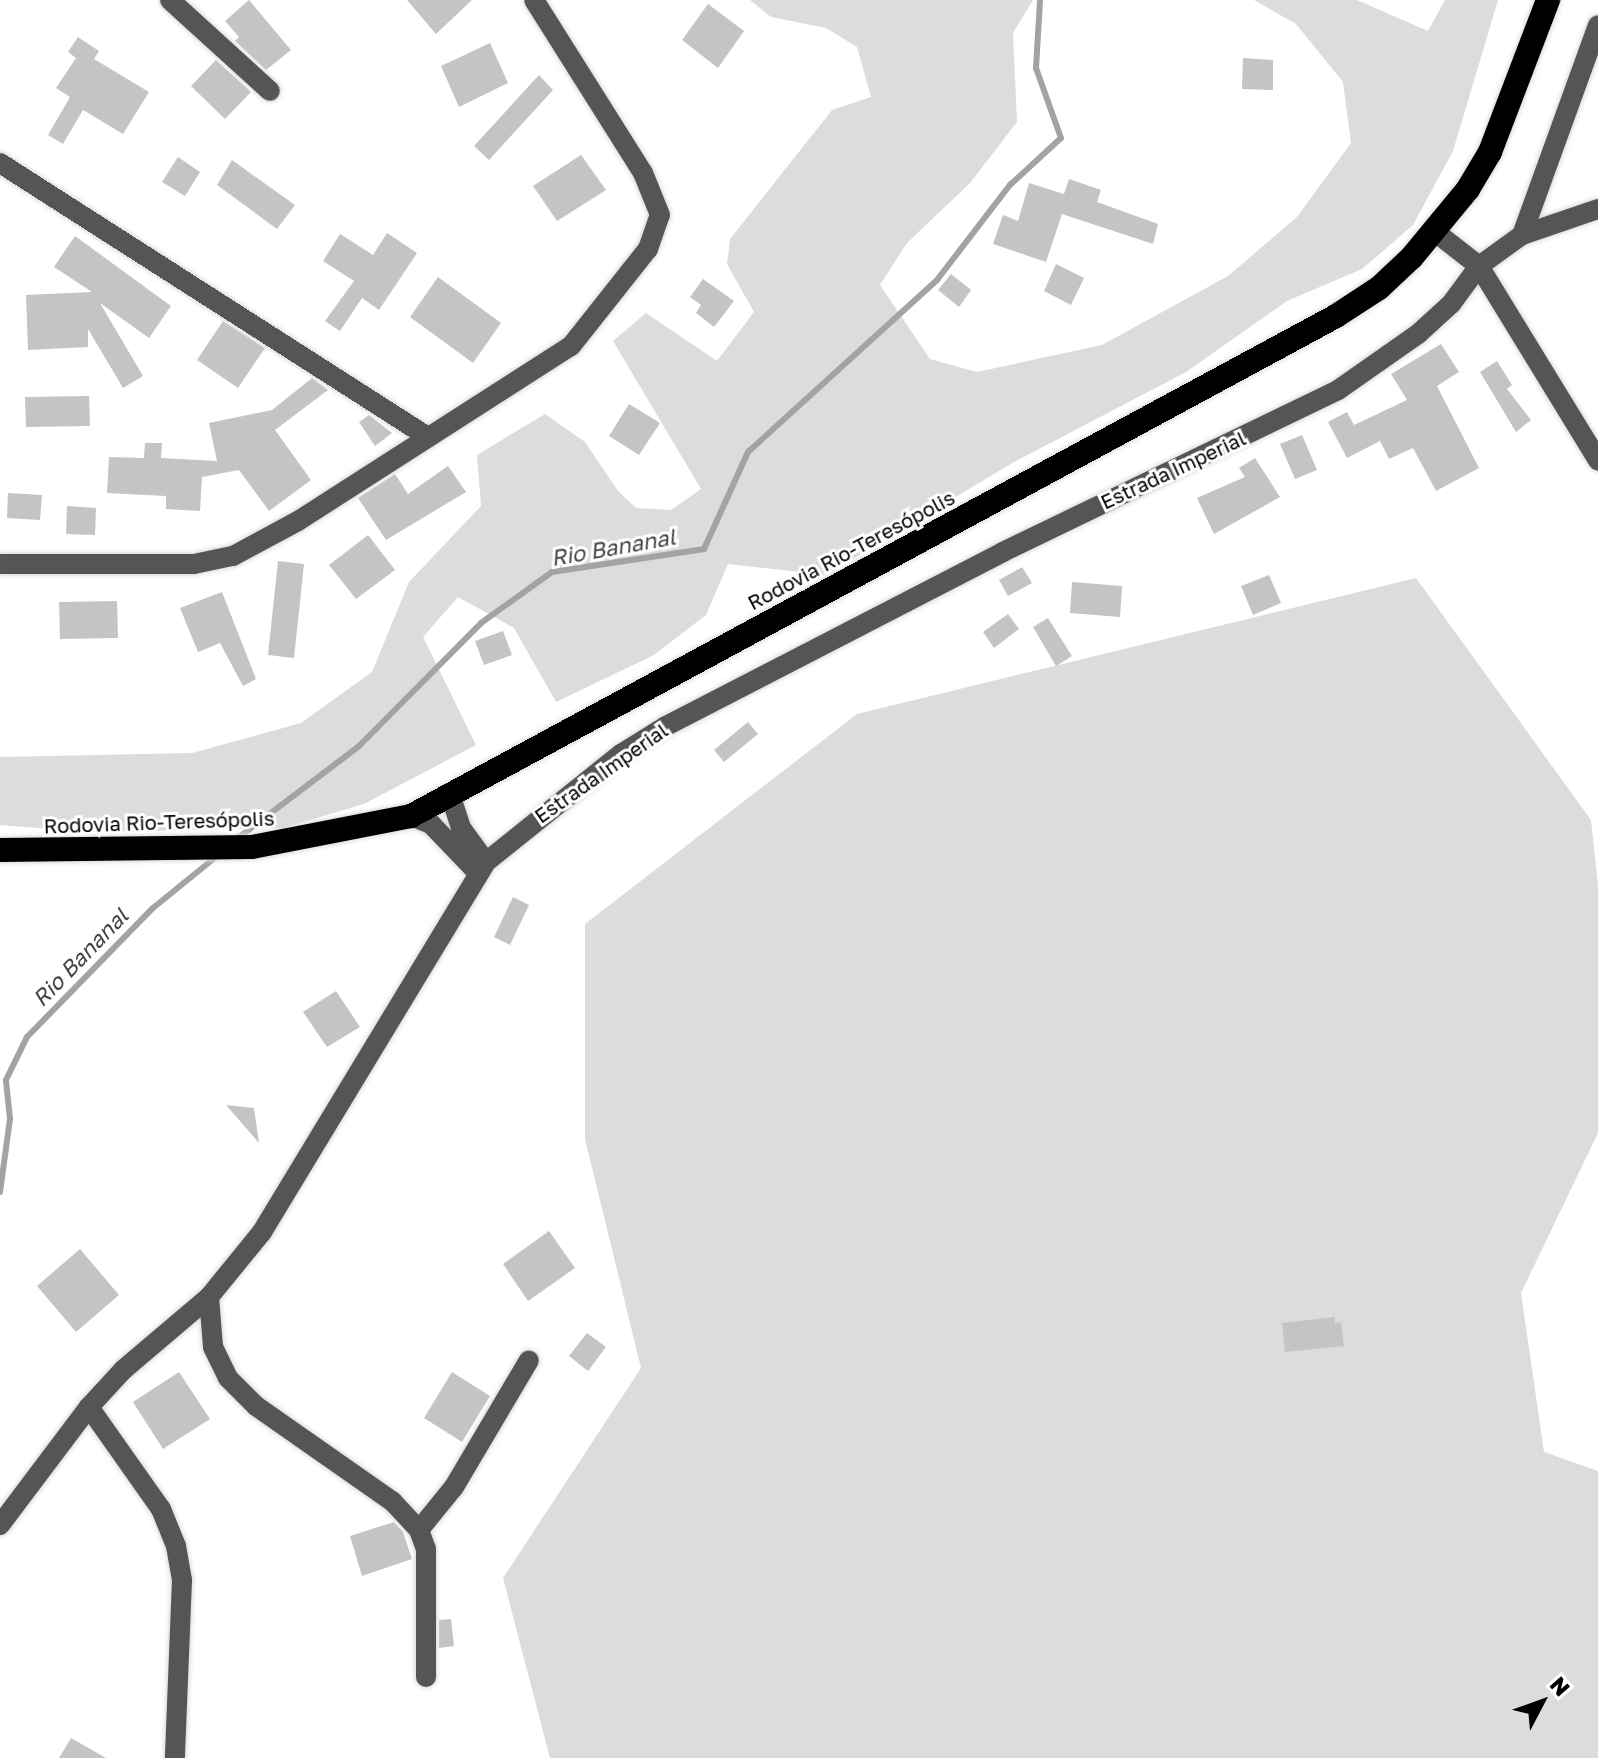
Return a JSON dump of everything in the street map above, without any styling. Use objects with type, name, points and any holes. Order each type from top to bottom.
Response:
[{"type":"highway","name":"Rodovia Rio-Teresópolis","points":[[0,850],[252,847],[411,816],[1336,316],[1379,288],[1434,231],[1490,152],[1548,0]]},
{"type":"street","points":[[170,0],[270,91]]},
{"type":"street","points":[[0,564],[194,564],[233,556],[571,346],[658,232],[660,215],[643,173],[534,0]]},
{"type":"street","points":[[1522,235],[1598,25]]},
{"type":"street","points":[[0,163],[428,437]]},
{"type":"street","name":"Estrada Imperial","points":[[0,1525],[89,1407],[123,1370],[209,1297],[294,1183],[483,868],[586,780],[666,726],[1031,538],[1338,390],[1418,334],[1451,304],[1479,266],[1522,235],[1598,209]]},
{"type":"street","points":[[1434,231],[1479,266],[1592,436],[1598,460]]},
{"type":"street","points":[[451,797],[461,828],[483,868]]},
{"type":"street","points":[[411,816],[431,824],[483,868]]},
{"type":"street","points":[[209,1297],[213,1347],[228,1378],[256,1406],[393,1502],[419,1530],[426,1549],[426,1677]]},
{"type":"street","points":[[419,1530],[454,1487],[529,1360]]},
{"type":"street","points":[[89,1407],[161,1509],[176,1546],[182,1580],[175,1758]]},
{"type":"shaded area","points":[[750,0],[1033,0],[1013,33],[1017,122],[970,183],[907,243],[880,285],[930,359],[977,372],[1102,345],[1228,276],[1297,217],[1351,143],[1343,82],[1296,24],[1254,0],[1357,0],[1428,31],[1445,0],[1498,0],[1453,151],[1413,225],[1362,269],[1287,301],[1186,372],[1014,462],[826,575],[728,564],[706,615],[654,655],[556,702],[514,628],[458,597],[423,637],[476,745],[364,804],[283,828],[94,832],[0,825],[0,757],[192,753],[301,723],[372,672],[409,582],[481,506],[477,455],[545,414],[585,442],[618,491],[636,508],[671,510],[701,489],[613,341],[646,313],[717,361],[754,312],[727,264],[730,239],[832,110],[871,97],[857,47],[826,28],[771,17]]},
{"type":"shaded area","points":[[1416,578],[1591,820],[1598,885],[1598,1133],[1521,1293],[1544,1452],[1598,1471],[1598,1758],[550,1758],[503,1578],[641,1368],[585,1139],[585,924],[857,714]]},
{"type":"building","points":[[249,0],[291,50],[266,70],[235,41],[239,37],[225,21]]},
{"type":"building","points":[[407,0],[472,0],[436,34]]},
{"type":"building","points":[[708,4],[744,31],[718,68],[682,40]]},
{"type":"building","points":[[78,37],[99,51],[94,59],[149,92],[123,134],[83,110],[63,144],[48,135],[70,97],[56,88],[76,58],[68,52]]},
{"type":"building","points":[[490,43],[508,83],[459,107],[441,66]]},
{"type":"building","points":[[1243,58],[1273,60],[1273,90],[1242,89]]},
{"type":"building","points":[[216,60],[251,92],[225,119],[191,86]]},
{"type":"building","points":[[539,75],[553,90],[489,160],[474,146]]},
{"type":"building","points":[[581,155],[606,190],[557,221],[533,186]]},
{"type":"building","points":[[178,157],[200,172],[185,196],[162,182]]},
{"type":"building","points":[[232,160],[295,205],[277,229],[217,185]]},
{"type":"building","points":[[1069,179],[1101,190],[1097,202],[1158,224],[1153,244],[1062,214],[1046,262],[993,244],[1003,215],[1018,221],[1029,183],[1064,194]]},
{"type":"building","points":[[387,233],[417,253],[379,310],[362,298],[340,331],[325,321],[354,281],[323,261],[340,234],[373,255]]},
{"type":"building","points":[[75,236],[171,306],[149,338],[100,303],[143,376],[123,388],[88,329],[88,347],[28,350],[26,295],[92,292],[54,267]]},
{"type":"building","points":[[1056,264],[1084,278],[1071,305],[1044,291]]},
{"type":"building","points":[[951,274],[971,290],[959,307],[938,290]]},
{"type":"building","points":[[438,277],[501,323],[473,363],[410,317]]},
{"type":"building","points":[[703,279],[734,301],[714,327],[696,313],[701,305],[690,297]]},
{"type":"building","points":[[223,321],[265,348],[238,388],[197,360]]},
{"type":"building","points":[[1441,344],[1459,372],[1437,386],[1479,468],[1436,491],[1413,448],[1389,459],[1380,441],[1347,458],[1328,422],[1347,412],[1354,425],[1407,400],[1391,374]]},
{"type":"building","points":[[1497,361],[1512,385],[1507,389],[1531,420],[1516,432],[1480,372]]},
{"type":"building","points":[[312,378],[328,390],[275,430],[311,480],[269,511],[239,470],[202,477],[200,511],[166,509],[166,496],[107,493],[109,457],[144,458],[145,443],[162,443],[161,458],[217,461],[209,423],[272,410]]},
{"type":"building","points":[[89,396],[90,426],[26,427],[25,397]]},
{"type":"building","points":[[629,404],[660,423],[639,455],[609,436]]},
{"type":"building","points":[[369,415],[392,433],[375,446],[359,422]]},
{"type":"building","points":[[1302,435],[1317,470],[1295,479],[1280,444]]},
{"type":"building","points":[[1255,458],[1280,497],[1214,534],[1197,498],[1245,477],[1239,468]]},
{"type":"building","points":[[448,466],[466,492],[386,540],[358,498],[395,474],[408,494]]},
{"type":"building","points":[[8,493],[42,495],[40,520],[7,518]]},
{"type":"building","points":[[67,506],[96,508],[95,535],[66,534]]},
{"type":"building","points":[[368,535],[395,570],[356,599],[329,565]]},
{"type":"building","points":[[278,561],[304,564],[294,658],[268,655]]},
{"type":"building","points":[[1022,567],[1032,583],[1008,596],[999,580]]},
{"type":"building","points":[[1269,575],[1281,603],[1253,615],[1241,586]]},
{"type":"building","points":[[1072,582],[1122,586],[1120,617],[1070,613]]},
{"type":"building","points":[[222,592],[256,679],[243,686],[220,643],[198,652],[180,608]]},
{"type":"building","points":[[117,601],[118,638],[60,639],[59,602]]},
{"type":"building","points":[[1008,614],[1019,629],[994,648],[983,632]]},
{"type":"building","points":[[1048,618],[1072,656],[1056,666],[1033,627]]},
{"type":"building","points":[[503,631],[512,655],[484,665],[475,641]]},
{"type":"building","points":[[748,722],[758,734],[724,762],[714,750]]},
{"type":"building","points":[[513,897],[529,905],[510,945],[494,937]]},
{"type":"building","points":[[336,991],[360,1027],[327,1047],[303,1012]]},
{"type":"building","points":[[226,1105],[254,1108],[259,1143]]},
{"type":"building","points":[[549,1231],[575,1268],[528,1301],[503,1264]]},
{"type":"building","points":[[80,1249],[119,1295],[76,1332],[37,1286]]},
{"type":"building","points":[[1335,1317],[1335,1323],[1341,1322],[1344,1346],[1285,1352],[1282,1323]]},
{"type":"building","points":[[587,1333],[606,1347],[588,1371],[569,1356]]},
{"type":"building","points":[[179,1372],[210,1419],[163,1449],[133,1402]]},
{"type":"building","points":[[452,1372],[490,1396],[462,1442],[424,1418]]},
{"type":"building","points":[[394,1522],[403,1532],[412,1559],[362,1576],[350,1536]]},
{"type":"building","points":[[451,1619],[454,1646],[439,1648],[439,1620]]},
{"type":"building","points":[[71,1738],[106,1758],[59,1758]]},
{"type":"waterway","name":"Rio Bananal","points":[[238,838],[358,747],[481,623],[552,572],[704,549],[748,452],[937,280],[1010,185],[1061,138],[1036,68],[1040,0]]},
{"type":"waterway","name":"Rio Bananal","points":[[0,1192],[10,1119],[6,1080],[27,1037],[153,908],[217,856]]}]
